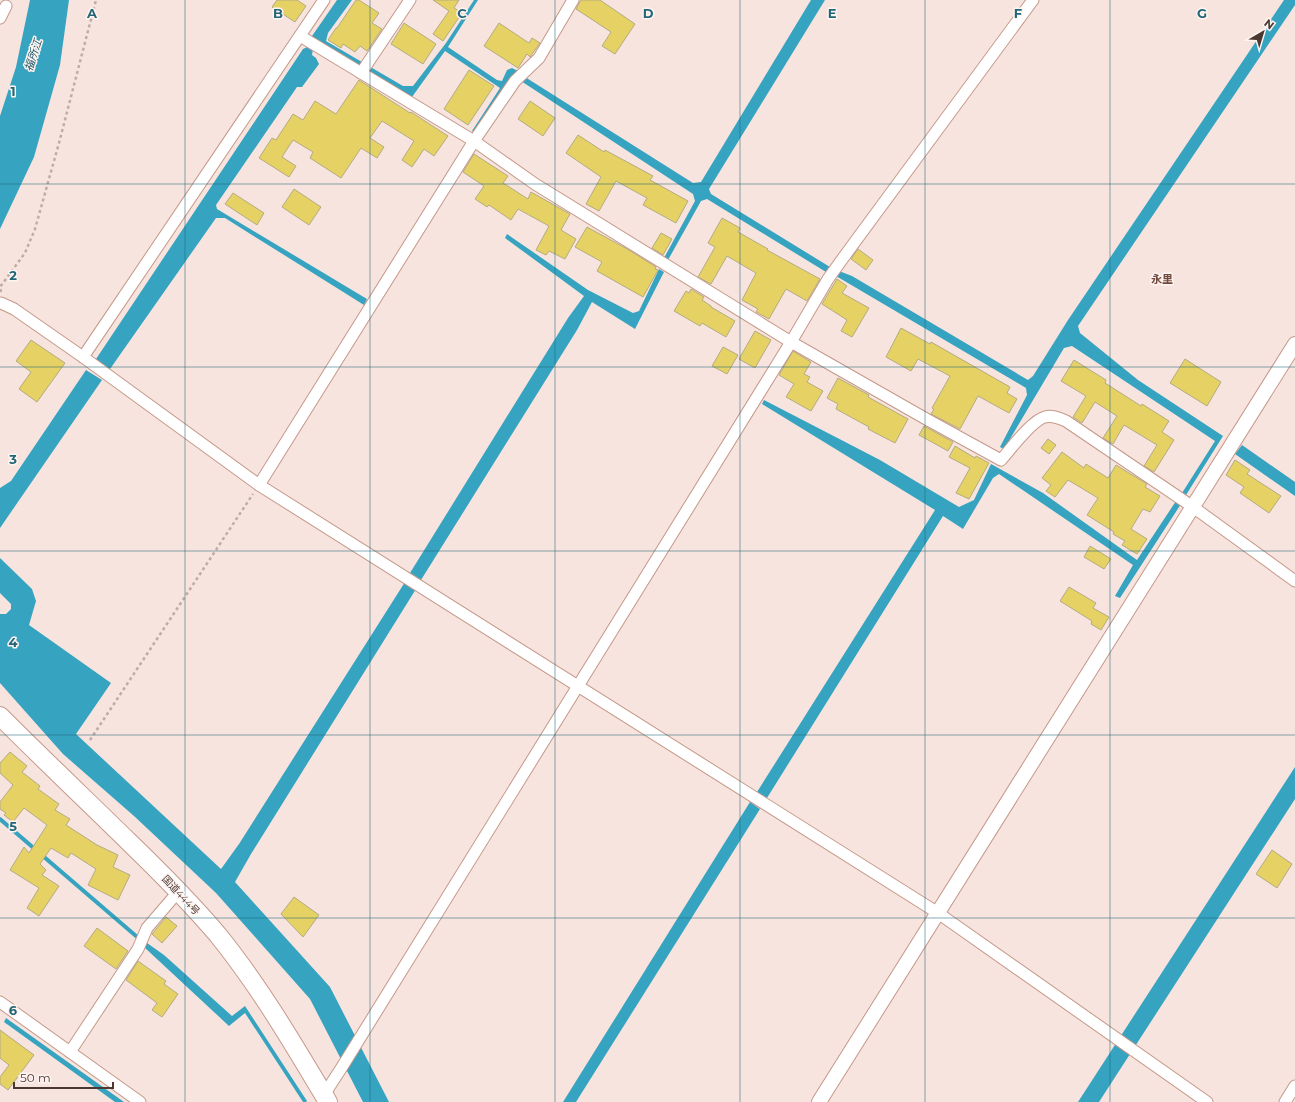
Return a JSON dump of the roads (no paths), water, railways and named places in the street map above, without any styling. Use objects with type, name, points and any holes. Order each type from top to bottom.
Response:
[{"type":"highway","name":"国道444号","points":[[2,723],[178,892],[218,935],[257,987],[291,1039],[323,1100]]},
{"type":"street","points":[[83,357],[324,0]]},
{"type":"street","points":[[361,72],[410,0]]},
{"type":"street","points":[[259,485],[474,140],[515,81],[539,58],[573,0]]},
{"type":"street","points":[[323,1100],[791,342],[828,279],[1033,0]]},
{"type":"street","points":[[0,18],[6,6]]},
{"type":"street","points":[[300,36],[474,140],[536,184],[791,342],[1001,460],[1033,424],[1045,417],[1056,417],[1066,421],[1193,507],[1295,581]]},
{"type":"street","points":[[1,303],[14,309],[83,357],[259,485],[938,913],[1207,1102]]},
{"type":"street","points":[[819,1102],[1295,344]]},
{"type":"street","points":[[70,1052],[138,949],[147,928],[178,892]]},
{"type":"street","points":[[0,1002],[140,1102]]},
{"type":"street","points":[[1285,1102],[1295,1086]]},
{"type":"water","name":"福所江","points":[[30,0],[69,0],[60,65],[34,157],[0,229],[0,116],[16,67]]},
{"type":"water","points":[[337,0],[352,0],[328,33],[326,41],[403,86],[413,86],[446,43],[474,0],[478,0],[448,47],[497,80],[502,81],[507,70],[512,68],[518,71],[512,76],[475,132],[472,131],[500,88],[445,51],[412,97],[314,40],[312,36]]},
{"type":"water","points":[[811,0],[825,0],[709,189],[711,194],[830,267],[826,272],[707,199],[701,201],[668,260],[664,258],[695,201],[693,194],[521,81],[525,77],[693,183],[701,182]]},
{"type":"water","points":[[1284,0],[1295,0],[1295,5],[1078,326],[1080,333],[1138,380],[1223,436],[1186,495],[1182,493],[1215,441],[1072,346],[1064,348],[1004,449],[1000,447],[1027,395],[1026,388],[836,276],[839,271],[852,276],[1028,380],[1033,376],[1068,320]]},
{"type":"water","points":[[309,46],[313,49],[312,55],[316,58],[319,64],[302,87],[297,87],[216,205],[217,209],[367,299],[364,305],[225,218],[216,218],[110,369],[96,359],[303,49]]},
{"type":"water","points":[[507,234],[588,290],[633,313],[639,311],[659,269],[664,272],[635,329],[592,302],[577,330],[421,580],[410,573],[568,318],[584,296],[505,238]]},
{"type":"water","points":[[86,370],[102,380],[0,528],[0,488],[11,481]]},
{"type":"water","points":[[764,400],[880,460],[959,507],[974,500],[991,464],[1043,493],[1137,560],[1176,501],[1181,504],[1120,598],[1115,596],[1133,565],[999,474],[993,478],[963,529],[943,516],[767,798],[757,792],[935,510],[762,404]]},
{"type":"water","points":[[1242,445],[1295,482],[1295,496],[1235,454]]},
{"type":"water","points":[[0,558],[32,589],[36,601],[29,625],[111,683],[76,734],[221,869],[239,844],[405,582],[416,589],[235,882],[330,987],[389,1102],[363,1102],[310,999],[216,893],[134,816],[63,754],[0,683],[0,614],[6,614],[11,609],[11,604],[0,593]]},
{"type":"water","points":[[1295,767],[1295,799],[1099,1102],[1078,1102]]},
{"type":"water","points":[[750,802],[760,809],[576,1102],[563,1102]]},
{"type":"water","points":[[147,943],[164,955],[232,1016],[245,1006],[307,1101],[303,1102],[245,1013],[229,1026],[144,947]]},
{"type":"water","points":[[6,1018],[124,1102],[115,1102],[4,1022]]},
{"type":"waterway","points":[[0,819],[136,936]]},
{"type":"district","name":"永里","points":[[1162,279]]}]
